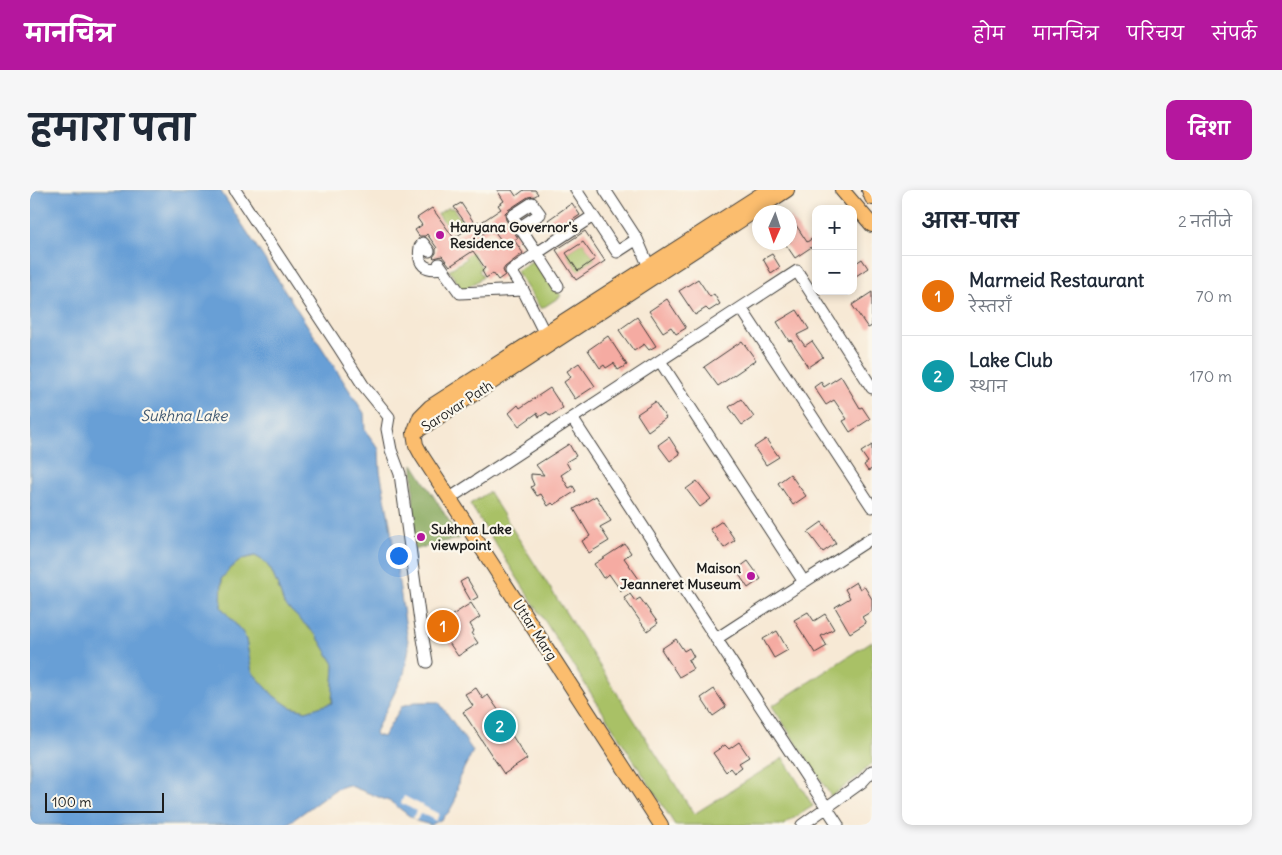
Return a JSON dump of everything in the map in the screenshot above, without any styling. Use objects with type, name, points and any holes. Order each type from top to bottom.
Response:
[{"type":"main road","name":"Sarovar Path","points":[[414,434],[420,417],[430,407],[768,190]]},
{"type":"main road","name":"Sarovar Path","points":[[414,434],[787,190]]},
{"type":"main road","points":[[842,190],[872,225]]},
{"type":"main road","points":[[869,190],[872,198]]},
{"type":"main road","name":"Uttar Marg","points":[[414,434],[416,445],[422,456],[661,825]]},
{"type":"street","points":[[236,190],[363,385],[389,417],[387,429],[391,450],[400,474],[427,662]]},
{"type":"street","points":[[576,190],[617,252],[637,239]]},
{"type":"street","points":[[605,190],[637,239],[649,266]]},
{"type":"street","points":[[545,334],[523,290],[511,271],[593,216]]},
{"type":"street","points":[[520,227],[558,286]]},
{"type":"street","points":[[429,250],[423,244],[420,247],[420,263],[429,269],[441,266],[460,293],[523,290]]},
{"type":"street","points":[[450,498],[797,271],[872,388]]},
{"type":"street","points":[[741,308],[872,507]]},
{"type":"street","points":[[660,361],[804,582]]},
{"type":"street","points":[[572,418],[838,825]]},
{"type":"street","points":[[716,639],[872,538]]},
{"type":"street","points":[[802,825],[862,782],[872,771]]},
{"type":"green space","points":[[447,208],[453,208],[466,227],[463,229],[458,222],[448,228],[438,214]]},
{"type":"green space","points":[[583,242],[595,259],[578,271],[566,253]]},
{"type":"green space","points":[[468,247],[482,268],[479,270],[483,277],[463,291],[449,270],[466,259],[461,251]]},
{"type":"green space","points":[[537,258],[561,296],[541,309],[516,271]]},
{"type":"green space","points":[[413,464],[460,538],[414,550]]},
{"type":"green space","points":[[489,492],[694,814],[783,758],[813,806],[783,825],[675,825],[470,504]]},
{"type":"green space","points":[[255,556],[264,561],[271,570],[284,604],[317,636],[334,664],[332,703],[306,711],[290,707],[274,696],[252,672],[243,633],[221,607],[222,578],[242,559]]},
{"type":"green space","points":[[872,641],[872,763],[853,781],[831,796],[772,706]]},
{"type":"water","name":"Sukhna Lake","points":[[30,190],[220,190],[364,413],[365,430],[379,449],[380,471],[409,648],[404,674],[375,732],[376,735],[383,737],[402,706],[415,702],[439,702],[473,751],[459,778],[455,801],[449,812],[442,819],[431,825],[416,821],[391,802],[348,785],[336,789],[286,825],[30,825]],"holes":[[[255,556],[264,561],[271,570],[284,604],[317,636],[334,664],[332,703],[306,711],[290,707],[274,696],[252,672],[243,633],[221,607],[222,578],[242,559]]]},
{"type":"pier","points":[[404,796],[439,814],[436,821],[421,813],[416,821],[412,819],[416,811],[401,803]]},
{"type":"building","name":"Haryana Governor's Residence","points":[[497,190],[512,190],[516,196],[524,190],[535,190],[538,194],[528,197],[505,213],[506,220],[518,238],[514,240],[523,253],[505,267],[503,270],[505,275],[498,280],[493,273],[486,278],[482,271],[485,268],[473,251],[450,266],[442,256],[434,258],[437,248],[427,234],[419,236],[415,230],[422,225],[417,218],[432,208],[454,238],[469,228],[454,207],[461,203],[475,224],[478,221],[480,223],[501,209],[498,205],[504,201]],"holes":[[[492,228],[501,240],[488,248],[480,236]]]},
{"type":"building","points":[[572,203],[580,215],[556,231],[548,220]]},
{"type":"building","points":[[797,227],[807,242],[812,239],[812,247],[795,258],[790,250],[797,250]]},
{"type":"building","points":[[585,231],[605,261],[576,280],[556,250]],"holes":[[[583,242],[595,259],[578,271],[566,253]]]},
{"type":"building","points":[[772,254],[780,267],[771,273],[763,259]]},
{"type":"building","points":[[862,259],[868,268],[857,275],[857,262]]},
{"type":"building","points":[[698,279],[710,297],[714,294],[720,304],[709,311],[706,308],[695,315],[679,291]]},
{"type":"building","points":[[872,292],[872,326],[868,328],[852,305]]},
{"type":"building","points":[[667,299],[686,328],[676,334],[671,327],[663,332],[649,311]]},
{"type":"building","points":[[797,310],[809,329],[797,335],[805,346],[812,341],[823,357],[808,367],[777,322]]},
{"type":"building","points":[[637,317],[656,346],[649,350],[644,344],[634,351],[619,330]]},
{"type":"building","points":[[608,336],[627,365],[618,370],[614,363],[606,368],[604,365],[600,368],[588,350]]},
{"type":"building","points":[[742,341],[756,360],[718,386],[704,367]]},
{"type":"building","points":[[579,363],[595,386],[575,399],[564,382],[571,377],[567,371]]},
{"type":"building","points":[[841,376],[860,408],[862,407],[870,419],[850,432],[843,421],[847,419],[834,400],[826,405],[814,387],[821,382],[824,387]]},
{"type":"building","points":[[550,388],[563,408],[550,416],[547,412],[539,417],[537,413],[519,426],[509,413],[518,405],[520,408]]},
{"type":"building","points":[[741,399],[754,417],[742,425],[729,407]]},
{"type":"building","points":[[655,402],[666,418],[648,431],[637,414]]},
{"type":"building","points":[[669,437],[680,454],[670,461],[658,445]]},
{"type":"building","points":[[766,439],[779,457],[766,465],[754,447]]},
{"type":"building","points":[[569,444],[576,456],[566,462],[570,469],[561,475],[569,488],[573,486],[576,491],[554,505],[552,503],[548,506],[541,494],[537,496],[531,487],[534,485],[531,474],[544,475],[536,465]]},
{"type":"building","points":[[872,445],[872,469],[868,471],[864,465],[868,462],[861,452]]},
{"type":"building","points":[[790,474],[806,496],[793,505],[778,483]]},
{"type":"building","points":[[697,481],[711,499],[700,507],[686,489]]},
{"type":"building","points":[[596,496],[611,521],[600,527],[609,541],[589,553],[582,541],[590,536],[574,509]]},
{"type":"building","points":[[722,521],[735,540],[724,548],[710,529]]},
{"type":"building","points":[[822,522],[836,543],[823,552],[808,532]]},
{"type":"building","points":[[625,544],[631,553],[624,558],[639,579],[621,591],[609,574],[603,578],[594,564]]},
{"type":"building","points":[[748,561],[761,579],[748,588],[736,570]]},
{"type":"building","points":[[467,578],[478,597],[471,601],[460,582]]},
{"type":"building","points":[[856,582],[860,589],[864,586],[872,599],[872,611],[862,617],[866,623],[850,633],[835,607],[850,598],[845,589]]},
{"type":"building","points":[[630,594],[635,601],[640,598],[658,623],[647,631],[624,598]]},
{"type":"building","points":[[471,603],[480,617],[470,624],[474,631],[471,633],[478,643],[458,656],[437,625]]},
{"type":"building","points":[[808,612],[814,621],[825,614],[834,629],[821,636],[827,646],[815,653],[794,620]]},
{"type":"building","points":[[777,631],[788,650],[774,658],[763,639]]},
{"type":"building","points":[[676,639],[684,651],[689,648],[694,657],[688,660],[693,669],[679,677],[661,649]]},
{"type":"building","points":[[476,688],[483,699],[488,695],[527,759],[504,774],[463,712],[473,706],[465,694]]},
{"type":"building","points":[[714,689],[726,707],[713,716],[701,698]]},
{"type":"building","points":[[739,742],[749,757],[739,763],[742,767],[734,773],[730,768],[726,772],[713,753],[725,745],[729,749]]},
{"type":"place","name":"Haryana Governor's Residence","points":[[440,235]]},
{"type":"place","name":"Sukhna Lake viewpoint","points":[[421,537]]},
{"type":"place","name":"Maison Jeanneret Museum","points":[[751,576]]},
{"type":"place","name":"Marmeid Restaurant","points":[[443,626]]},
{"type":"place","name":"Lake Club","points":[[500,726]]}]
